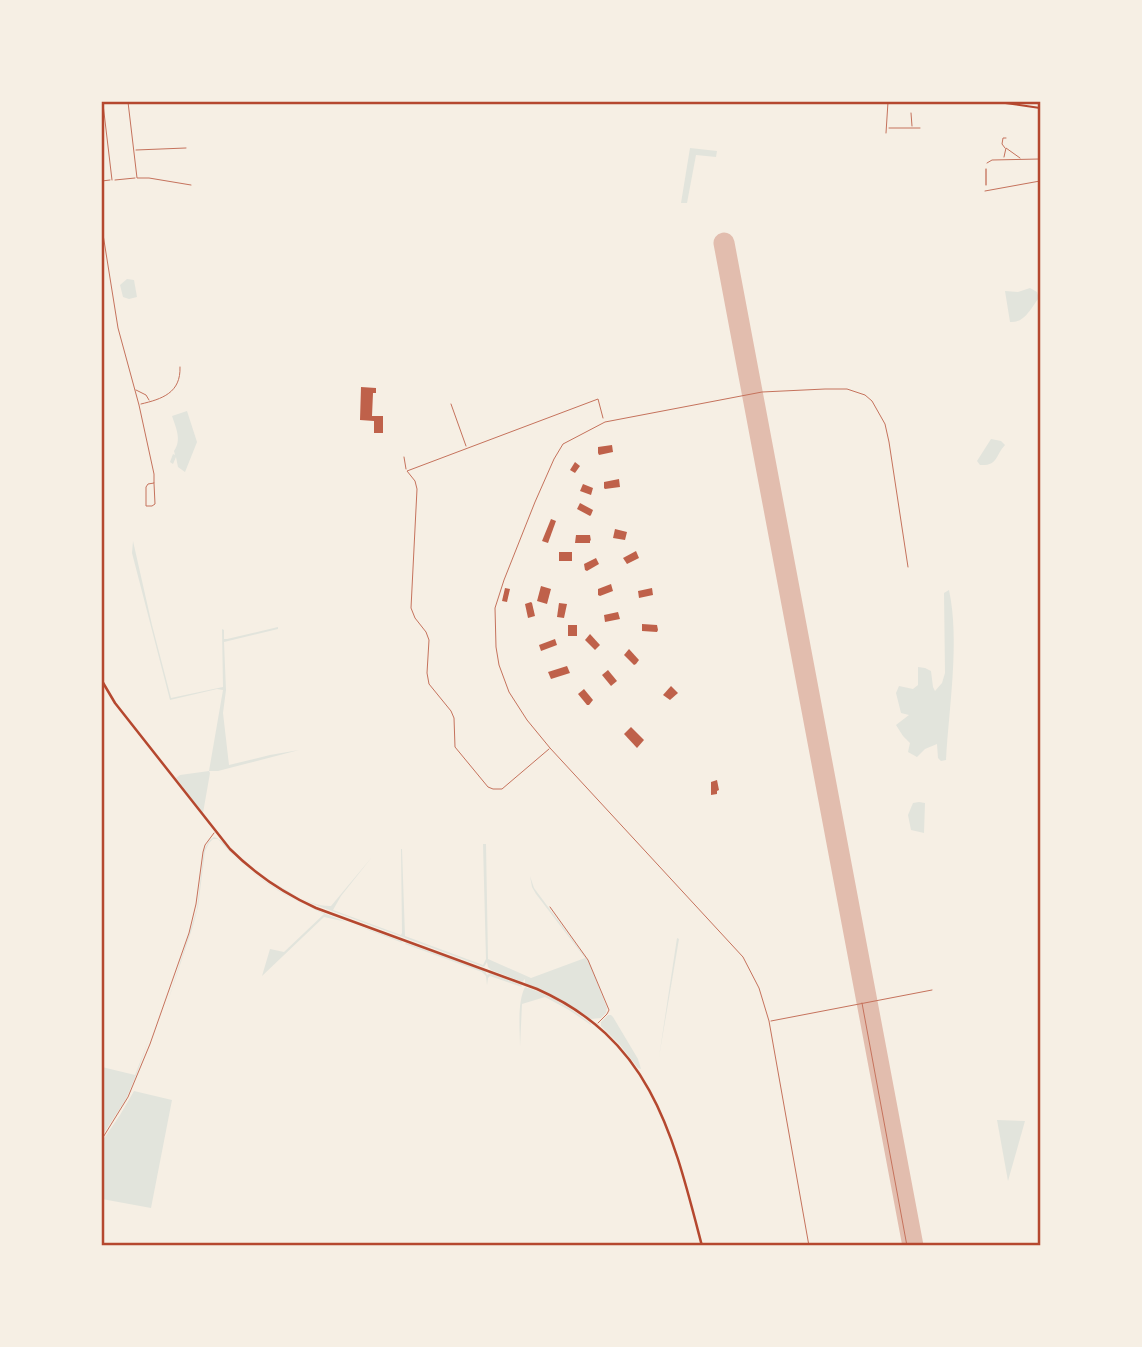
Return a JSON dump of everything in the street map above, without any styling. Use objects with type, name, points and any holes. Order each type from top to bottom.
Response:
[{"type":"main road","points":[[998,102],[1040,107]]},
{"type":"main road","points":[[102,681],[115,703],[216,832],[259,876],[316,908],[537,989],[561,1001],[596,1025],[630,1060],[657,1104],[678,1157],[702,1245]]},
{"type":"street","points":[[113,180],[102,104],[117,102]]},
{"type":"street","points":[[128,102],[137,178]]},
{"type":"street","points":[[886,133],[888,102]]},
{"type":"street","points":[[911,113],[912,128]]},
{"type":"street","points":[[887,128],[920,128]]},
{"type":"street","points":[[1004,159],[1005,148],[1002,144],[1003,138],[1006,138]]},
{"type":"street","points":[[134,150],[186,148]]},
{"type":"street","points":[[1005,148],[1021,159]]},
{"type":"street","points":[[987,163],[989,160],[1041,159]]},
{"type":"street","points":[[102,181],[149,178],[191,185]]},
{"type":"street","points":[[985,191],[1041,181]]},
{"type":"street","points":[[102,228],[118,328],[151,457],[154,483],[155,504],[146,506],[146,487],[154,483]]},
{"type":"street","points":[[139,405],[161,399],[174,389],[180,375],[180,367]]},
{"type":"street","points":[[809,1245],[769,1021],[759,988],[743,957],[527,720],[509,692],[499,664],[495,608],[535,502],[554,459],[564,444],[605,422],[762,392],[847,389],[865,395],[872,401],[884,424],[889,442],[908,567]]},
{"type":"street","points":[[134,390],[146,395],[149,402]]},
{"type":"street","points":[[407,471],[598,399],[603,418]]},
{"type":"street","points":[[451,404],[466,448]]},
{"type":"street","points":[[404,457],[407,471],[415,481],[417,489],[411,610],[429,639],[429,684],[454,718],[455,747],[488,787],[495,790],[505,787],[549,749]]},
{"type":"street","points":[[102,1139],[128,1097],[150,1044],[191,926],[203,852],[216,832]]},
{"type":"street","points":[[550,907],[593,968],[609,1010],[596,1025]]},
{"type":"street","points":[[769,1021],[932,990]]},
{"type":"street","points":[[862,1003],[907,1245]]},
{"type":"path","points":[[985,191],[987,163]]},
{"type":"shaded area","points":[[690,148],[717,151],[716,157],[696,155],[687,203],[681,203]]},
{"type":"shaded area","points":[[127,279],[134,280],[137,297],[123,297],[120,285]]},
{"type":"shaded area","points":[[1030,288],[1037,292],[1039,298],[1023,318],[1010,322],[1005,291],[1018,292]]},
{"type":"shaded area","points":[[187,411],[197,442],[185,472],[178,467],[176,457],[173,464],[170,462],[173,454],[175,455],[178,438],[172,416]]},
{"type":"shaded area","points":[[991,439],[1001,441],[1005,445],[993,462],[980,465],[977,461]]},
{"type":"shaded area","points":[[133,541],[171,698],[223,687],[222,629],[224,639],[227,639],[278,627],[224,642],[226,690],[223,713],[229,765],[299,750],[209,771],[223,690],[170,700],[132,553]]},
{"type":"shaded area","points":[[949,590],[954,631],[953,674],[946,760],[941,761],[938,758],[937,744],[925,749],[917,757],[908,752],[910,743],[896,725],[909,715],[901,713],[896,693],[899,686],[913,689],[918,685],[918,667],[931,671],[935,691],[942,683],[945,673],[944,593]]},
{"type":"shaded area","points":[[209,771],[203,813],[176,778],[180,775]]},
{"type":"shaded area","points":[[913,803],[925,803],[924,833],[911,830],[908,815]]},
{"type":"shaded area","points":[[214,837],[218,839],[213,839],[205,851],[198,907],[166,1007],[197,909],[204,850]]},
{"type":"shaded area","points":[[483,844],[486,844],[488,959],[531,978],[585,958],[536,894],[532,887],[530,876],[534,888],[589,962],[607,1008],[606,1013],[601,1018],[591,1019],[560,999],[525,983],[525,979],[522,982],[491,970],[487,962],[484,967],[308,902],[331,906],[372,857],[333,910],[401,935],[402,849],[405,936],[483,965],[486,959]]},
{"type":"shaded area","points":[[305,905],[403,943],[347,922],[324,917],[262,976],[270,949],[284,952],[324,914]]},
{"type":"shaded area","points":[[677,938],[679,939],[659,1057]]},
{"type":"shaded area","points":[[406,943],[522,987],[490,976],[487,985],[486,976],[482,972]]},
{"type":"shaded area","points":[[525,987],[560,1002],[591,1025],[545,997],[522,1004],[520,1047],[520,1008]]},
{"type":"shaded area","points":[[608,1015],[613,1017],[641,1069],[601,1026],[601,1022]]},
{"type":"shaded area","points":[[149,1039],[126,1099],[102,1136],[102,1067],[135,1075]]},
{"type":"shaded area","points":[[134,1091],[172,1100],[151,1208],[102,1199],[102,1142]]},
{"type":"shaded area","points":[[997,1120],[1025,1121],[1008,1181]]},
{"type":"building","points":[[361,387],[376,388],[376,393],[373,393],[372,416],[383,416],[383,433],[374,433],[374,421],[360,420]]},
{"type":"building","points":[[612,445],[613,452],[599,455],[598,447]]},
{"type":"building","points":[[575,462],[580,466],[575,473],[570,470]]},
{"type":"building","points":[[619,479],[620,487],[604,488],[604,482]]},
{"type":"building","points":[[583,484],[593,488],[591,495],[580,491]]},
{"type":"building","points":[[580,503],[593,510],[590,516],[577,509]]},
{"type":"building","points":[[551,519],[556,521],[548,543],[542,541]]},
{"type":"building","points":[[615,529],[627,532],[625,540],[613,538]]},
{"type":"building","points":[[576,535],[590,535],[591,541],[575,543]]},
{"type":"building","points":[[636,551],[639,558],[627,564],[623,558]]},
{"type":"building","points":[[559,552],[572,552],[572,561],[559,561]]},
{"type":"building","points":[[596,558],[599,564],[585,570],[584,564]]},
{"type":"building","points":[[611,584],[613,591],[598,595],[598,589]]},
{"type":"building","points":[[541,586],[551,589],[547,604],[537,601]]},
{"type":"building","points":[[505,588],[510,589],[507,602],[502,601]]},
{"type":"building","points":[[652,588],[653,595],[639,598],[638,591]]},
{"type":"building","points":[[531,602],[535,616],[528,618],[525,604]]},
{"type":"building","points":[[559,603],[567,604],[564,618],[557,617]]},
{"type":"building","points":[[618,612],[620,619],[605,622],[604,615]]},
{"type":"building","points":[[642,624],[657,625],[658,630],[642,631]]},
{"type":"building","points":[[568,625],[577,625],[577,636],[568,636]]},
{"type":"building","points":[[590,634],[600,645],[595,650],[585,640]]},
{"type":"building","points":[[555,639],[557,645],[541,651],[539,645]]},
{"type":"building","points":[[629,649],[639,660],[634,665],[624,655]]},
{"type":"building","points":[[567,666],[570,673],[551,679],[548,672]]},
{"type":"building","points":[[608,670],[617,681],[611,686],[602,675]]},
{"type":"building","points":[[671,686],[678,693],[670,700],[663,695]]},
{"type":"building","points":[[584,689],[593,700],[589,705],[578,694]]},
{"type":"building","points":[[631,727],[644,740],[637,748],[624,734]]},
{"type":"building","points":[[717,780],[719,790],[717,794],[711,795],[711,782]]},
{"type":"runway","points":[[724,243],[913,1246]]}]
